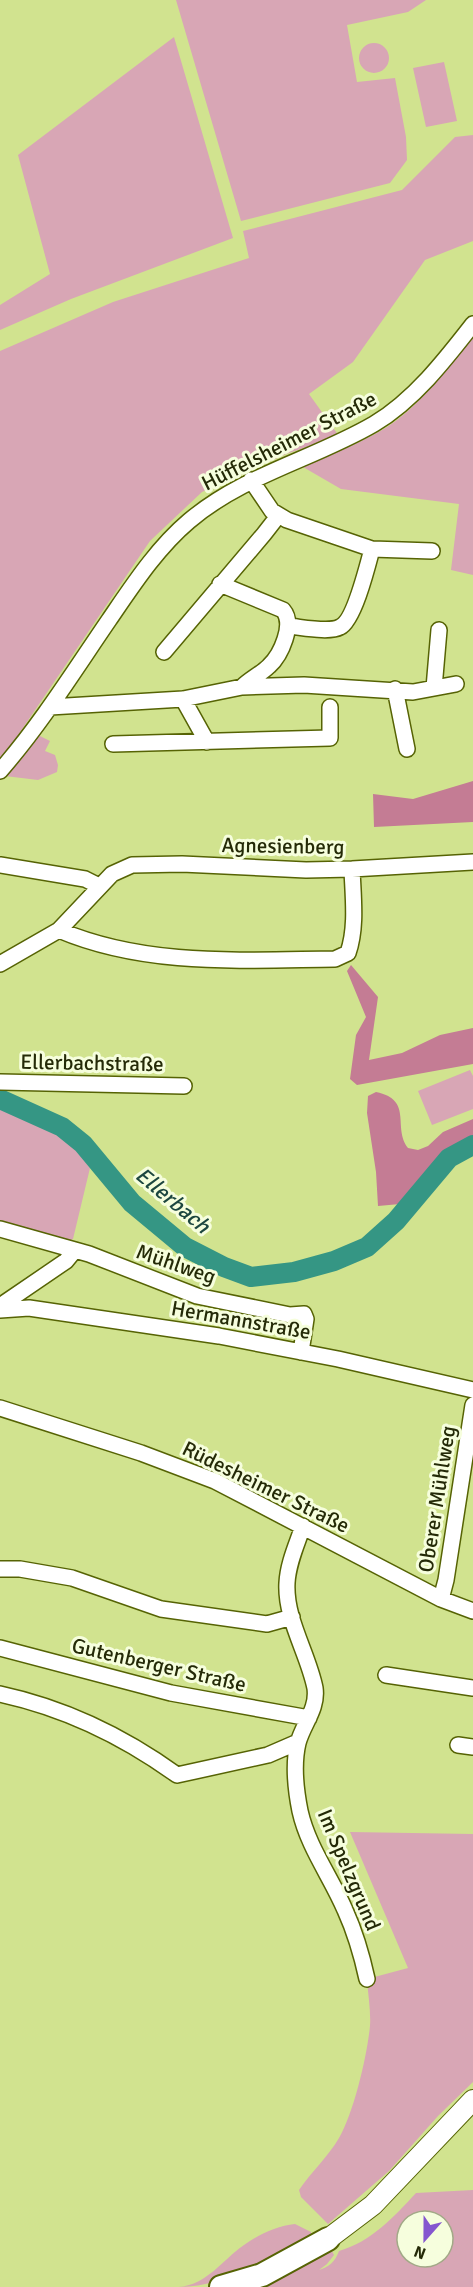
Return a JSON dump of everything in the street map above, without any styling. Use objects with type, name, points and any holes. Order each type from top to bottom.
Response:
[{"type":"highway","points":[[232,2285],[262,2275],[328,2239]]},
{"type":"main road","points":[[328,2239],[373,2205],[473,2100]]},
{"type":"street","name":"Hüffelsheimer Straße","points":[[0,771],[30,736],[122,601],[162,547],[190,520],[250,480],[347,438],[398,408],[440,365],[473,324]]},
{"type":"street","points":[[250,480],[267,505],[278,516],[372,549],[432,550]]},
{"type":"street","points":[[164,652],[278,516]]},
{"type":"street","points":[[288,626],[329,629],[344,625],[350,614],[372,549]]},
{"type":"street","points":[[220,584],[283,610],[288,618],[288,626],[272,663],[242,687]]},
{"type":"street","points":[[434,688],[439,630]]},
{"type":"street","points":[[50,707],[183,699],[242,687],[304,685],[413,692],[456,684]]},
{"type":"street","points":[[394,689],[407,749]]},
{"type":"street","points":[[183,699],[207,742]]},
{"type":"street","points":[[113,744],[330,738],[330,707]]},
{"type":"street","name":"Agnesienberg","points":[[0,964],[59,930],[99,886],[122,868],[142,864],[352,870],[473,862]]},
{"type":"street","points":[[0,865],[85,879],[99,886]]},
{"type":"street","points":[[59,930],[82,940],[125,951],[167,957],[212,960],[335,959],[348,953],[352,941],[354,922],[352,870]]},
{"type":"street","name":"Ellerbachstraße","points":[[0,1082],[184,1086]]},
{"type":"street","name":"Mühlweg","points":[[0,1229],[75,1250],[197,1296],[290,1315],[304,1314],[306,1318],[301,1352]]},
{"type":"street","name":"Hermannstraße","points":[[0,1308],[58,1268],[75,1250]]},
{"type":"street","name":"Hermannstraße","points":[[0,1308],[29,1308],[219,1336],[473,1390]]},
{"type":"street","name":"Oberer Mühlweg","points":[[441,1599],[447,1580],[473,1405]]},
{"type":"street","name":"Rüdesheimer Straße","points":[[0,1407],[141,1453],[214,1481],[441,1599],[473,1611]]},
{"type":"street","name":"Im Spelzgrund","points":[[303,1526],[287,1582],[287,1597],[292,1617],[315,1687],[315,1703],[298,1742],[296,1771],[300,1812],[311,1843],[351,1923],[367,1979]]},
{"type":"street","points":[[2,1569],[20,1569],[72,1578],[161,1609],[267,1624],[292,1617]]},
{"type":"street","name":"Gutenberger Straße","points":[[0,1648],[171,1693],[309,1718]]},
{"type":"street","points":[[386,1675],[473,1688]]},
{"type":"street","points":[[0,1694],[49,1706],[105,1730],[158,1761],[177,1775],[268,1755],[298,1742]]},
{"type":"shaded area","points":[[176,0],[426,0],[408,12],[347,25],[357,82],[395,78],[406,137],[407,160],[390,183],[241,221]]},
{"type":"shaded area","points":[[174,37],[233,238],[71,299],[0,330],[0,305],[50,274],[18,155]]},
{"type":"shaded area","points":[[374,43],[385,47],[389,58],[385,69],[374,73],[363,69],[359,58],[363,47]]},
{"type":"shaded area","points":[[444,62],[457,121],[426,127],[413,68]]},
{"type":"shaded area","points":[[473,135],[473,241],[425,260],[353,362],[309,394],[339,436],[286,454],[202,492],[150,541],[0,759],[0,351],[113,302],[249,258],[243,231],[402,190],[455,137]]},
{"type":"shaded area","points":[[473,334],[473,575],[451,570],[459,504],[341,489],[303,467],[364,440],[397,420],[429,390]]},
{"type":"shaded area","points":[[38,735],[50,741],[45,751],[55,755],[58,765],[57,772],[38,780],[5,776]]},
{"type":"shaded area","points":[[473,781],[473,822],[374,827],[373,794],[413,799]]},
{"type":"shaded area","points":[[351,965],[378,997],[369,1060],[402,1053],[440,1035],[473,1028],[473,1064],[357,1085],[350,1079],[356,1035],[366,1017],[347,971]]},
{"type":"shaded area","points":[[470,1070],[473,1076],[473,1109],[432,1125],[418,1091]]},
{"type":"shaded area","points":[[376,1092],[388,1096],[399,1108],[402,1132],[408,1148],[418,1150],[428,1146],[443,1132],[473,1119],[473,1152],[448,1167],[433,1184],[422,1202],[378,1206],[376,1172],[367,1113],[368,1096]]},
{"type":"shaded area","points":[[0,1107],[10,1109],[71,1143],[90,1168],[73,1239],[64,1244],[0,1225]]},
{"type":"shaded area","points":[[350,1832],[473,1834],[473,2082],[438,2116],[389,2171],[328,2224],[301,2197],[299,2190],[339,2138],[355,2099],[370,2026],[367,1979],[408,1968]]},
{"type":"shaded area","points":[[473,2190],[473,2287],[244,2287],[331,2249],[334,2255],[319,2270],[326,2267],[334,2261],[339,2251],[372,2235],[395,2215],[395,2269],[455,2269],[455,2209],[401,2209],[416,2193]]},
{"type":"shaded area","points":[[295,2224],[311,2232],[311,2238],[264,2263],[230,2277],[196,2286],[179,2287],[206,2277],[256,2237]]},
{"type":"waterway","name":"Ellerbach","points":[[0,1099],[62,1127],[83,1144],[132,1203],[185,1247],[224,1267],[251,1277],[294,1272],[334,1261],[367,1247],[396,1221],[449,1158],[473,1145]]}]
